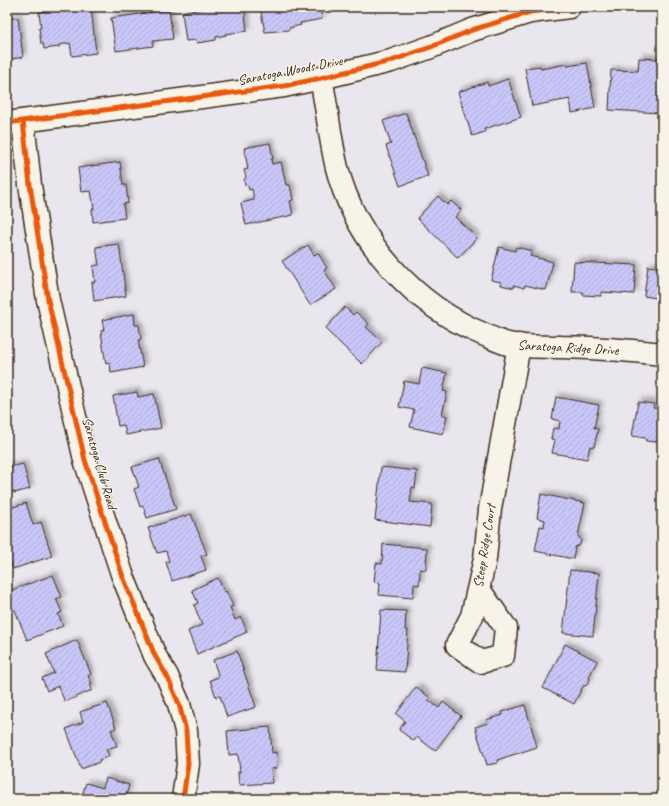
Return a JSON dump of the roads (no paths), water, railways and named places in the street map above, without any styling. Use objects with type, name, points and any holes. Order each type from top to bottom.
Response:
[{"type":"street","name":"Saratoga Woods Drive","points":[[15,122],[284,86],[391,60],[431,47],[517,12],[530,12],[569,7]]},
{"type":"street","name":"Saratoga Ridge Drive","points":[[321,78],[337,169],[350,205],[368,237],[389,265],[409,286],[440,311],[471,329],[507,344],[626,349],[662,354]]},
{"type":"street","name":"Saratoga Club Road","points":[[15,122],[30,185],[48,300],[84,460],[122,574],[155,656],[167,676],[179,704],[186,732],[188,764],[183,799]]},
{"type":"street","name":"Steep Ridge Court","points":[[480,591],[506,628],[503,656],[481,662],[457,645],[472,616],[485,559],[490,509],[519,345]]}]
